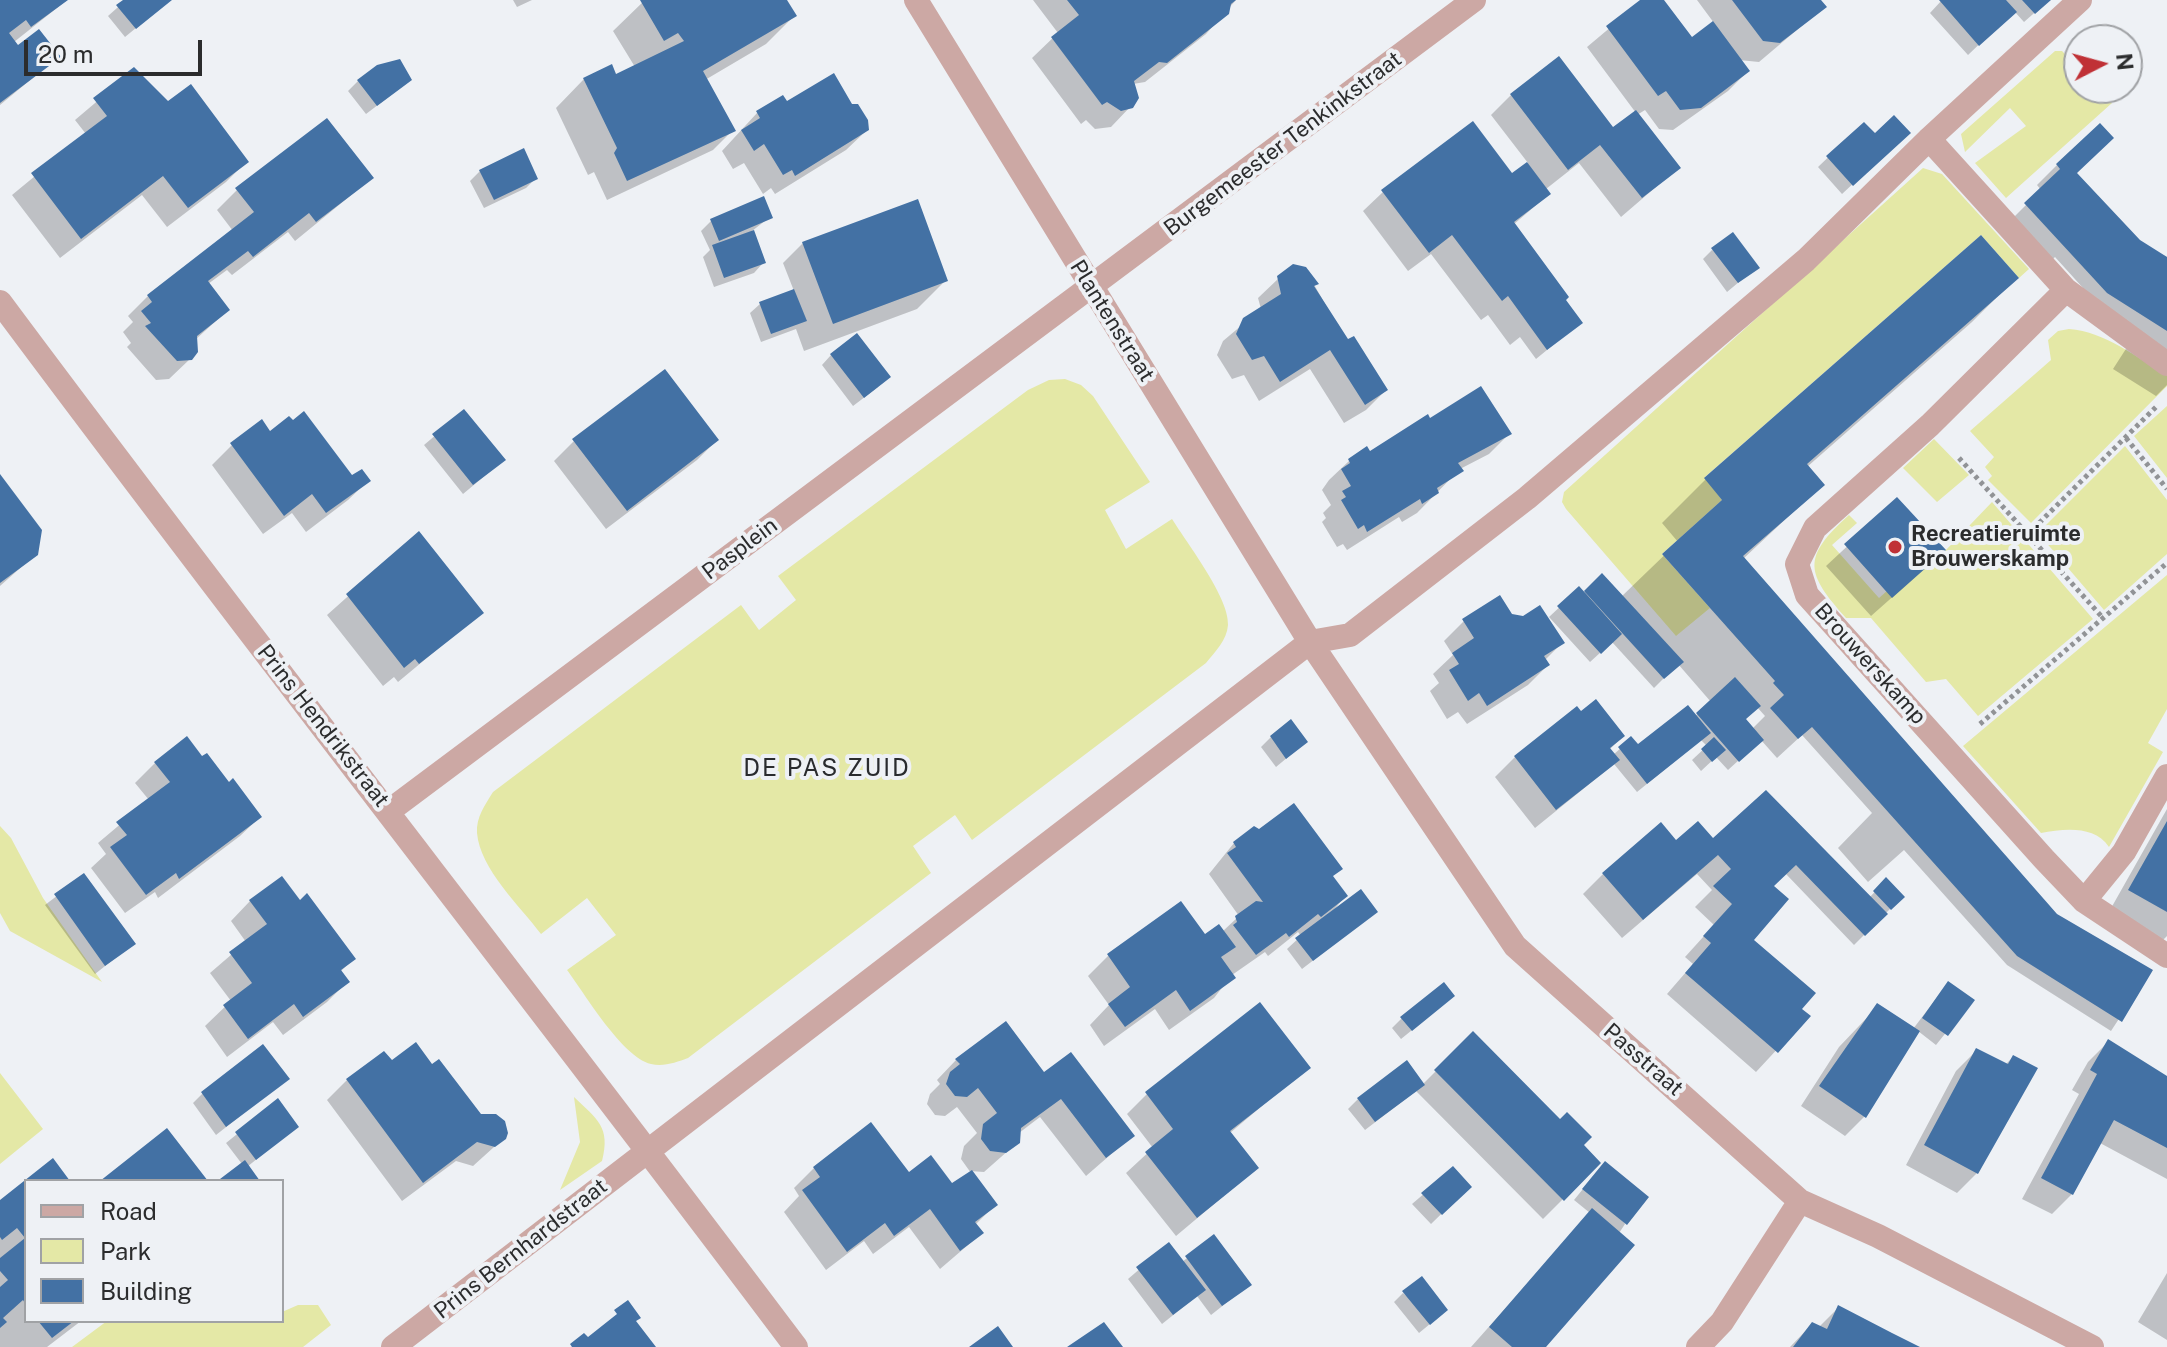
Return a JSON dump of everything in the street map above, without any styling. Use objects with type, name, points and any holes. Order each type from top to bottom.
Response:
[{"type":"street","name":"Plantenstraat","points":[[916,0],[1310,642]]},
{"type":"street","name":"Burgemeester Tenkinkstraat","points":[[1091,287],[1474,0]]},
{"type":"street","points":[[648,1150],[1310,642],[1350,635],[1527,498],[1806,260],[1929,139],[2080,0]]},
{"type":"street","points":[[1929,139],[2066,290],[2167,364]]},
{"type":"street","name":"Pasplein","points":[[389,811],[1091,287]]},
{"type":"street","name":"Brouwerskamp","points":[[2066,290],[1930,425],[1815,528],[1797,564],[1807,595],[2084,901],[2167,956]]},
{"type":"street","name":"Prins Hendrikstraat","points":[[0,302],[177,540],[389,811],[796,1347]]},
{"type":"street","name":"Passtraat","points":[[1310,642],[1515,946],[1800,1201],[1878,1236],[2092,1347]]},
{"type":"street","points":[[2084,901],[2124,852],[2167,776]]},
{"type":"street","name":"Prins Bernhardstraat","points":[[393,1347],[648,1150]]},
{"type":"street","points":[[1698,1347],[1722,1322],[1800,1201]]},
{"type":"path","points":[[2028,534],[2167,396]]},
{"type":"path","points":[[1930,425],[2103,618]]},
{"type":"path","points":[[2126,438],[2167,489]]},
{"type":"path","points":[[1948,751],[2167,563]]},
{"type":"green space","points":[[2055,51],[2063,52],[2063,104],[2111,104],[2006,198],[1975,163],[2026,126],[2010,108],[1965,152],[1961,134]]},
{"type":"green space","points":[[1923,168],[1942,174],[2029,269],[2019,278],[1981,235],[1705,477],[1722,500],[1662,554],[1710,608],[1676,636],[1566,509],[1562,502],[1564,492]]},
{"type":"green space","points":[[2069,329],[2096,335],[2120,346],[2167,376],[2167,386],[2031,523],[1988,480],[1992,476],[1985,467],[1994,457],[1970,431],[2051,360],[2048,340],[2058,331]]},
{"type":"green space","points":[[1065,379],[1081,385],[1093,396],[1150,482],[1105,510],[1126,549],[1172,519],[1206,571],[1227,614],[1228,625],[1220,646],[1206,663],[972,840],[955,815],[913,846],[931,873],[688,1058],[661,1065],[640,1059],[616,1038],[567,970],[616,935],[587,898],[541,934],[485,860],[477,833],[478,822],[493,792],[741,605],[759,630],[796,600],[778,576],[1028,390],[1049,380]]},
{"type":"green space","points":[[2167,406],[2167,478],[2134,436]]},
{"type":"green space","points":[[1934,439],[1969,475],[1937,502],[1903,468]]},
{"type":"green space","points":[[2125,446],[2167,500],[2167,554],[2104,610],[2038,533]]},
{"type":"green space","points":[[1992,502],[2093,619],[1978,716],[1946,679],[1926,682],[1871,618],[1846,618],[1823,589],[1814,566],[1823,543],[1849,515],[1857,523],[1832,545],[1879,598],[1898,581],[1946,550]]},
{"type":"green space","points":[[2167,575],[2167,709],[2148,743],[2163,752],[2109,847],[2095,835],[2078,830],[2041,833],[1963,746]]},
{"type":"green space","points":[[0,826],[11,838],[43,898],[102,982],[10,931],[0,913]]},
{"type":"green space","points":[[0,1073],[43,1129],[0,1164]]},
{"type":"green space","points":[[574,1097],[600,1124],[605,1140],[604,1149],[602,1161],[560,1190],[580,1142]]},
{"type":"green space","points":[[298,1305],[318,1305],[331,1325],[303,1347],[72,1347],[104,1323],[284,1323],[284,1311]]},
{"type":"building","points":[[0,0],[68,0],[31,27],[26,20],[9,33],[18,45],[39,29],[61,57],[0,103]]},
{"type":"building","points":[[123,0],[172,0],[136,29],[116,5]]},
{"type":"building","points":[[640,0],[787,0],[797,16],[703,71],[736,131],[627,181],[614,153],[617,148],[583,78],[612,64],[616,74],[684,41],[678,33],[664,41]]},
{"type":"building","points":[[1067,0],[1236,0],[1231,4],[1229,14],[1167,63],[1159,62],[1134,81],[1139,98],[1133,108],[1121,111],[1107,102],[1102,105],[1051,37],[1079,15]]},
{"type":"building","points":[[1640,0],[1664,0],[1692,37],[1713,21],[1750,71],[1701,108],[1680,110],[1666,91],[1658,96],[1606,26]]},
{"type":"building","points":[[1732,0],[1821,0],[1827,7],[1780,43],[1763,41]]},
{"type":"building","points":[[1939,0],[2006,0],[2017,12],[1979,46]]},
{"type":"building","points":[[2022,0],[2051,0],[2035,14]]},
{"type":"building","points":[[1559,56],[1613,127],[1636,110],[1681,168],[1642,198],[1600,145],[1568,170],[1510,94]]},
{"type":"building","points":[[400,59],[412,80],[377,106],[357,80],[377,65]]},
{"type":"building","points":[[134,67],[168,101],[191,84],[249,162],[188,208],[163,176],[81,239],[31,173],[107,116],[93,98]]},
{"type":"building","points":[[834,73],[852,104],[858,104],[868,120],[869,130],[795,176],[792,170],[783,175],[764,144],[754,151],[741,130],[760,118],[756,111],[783,95],[787,101]]},
{"type":"building","points":[[1894,115],[1911,133],[1853,186],[1826,156],[1864,122],[1875,133]]},
{"type":"building","points":[[327,118],[374,178],[316,222],[309,213],[253,257],[248,251],[208,281],[230,310],[197,336],[198,352],[192,360],[177,361],[145,326],[151,323],[141,311],[152,302],[147,295],[254,212],[235,188]]},
{"type":"building","points":[[1473,121],[1512,173],[1527,162],[1551,194],[1514,222],[1569,297],[1566,300],[1583,323],[1547,350],[1508,296],[1502,301],[1452,235],[1429,253],[1381,190]]},
{"type":"building","points":[[2100,123],[2114,138],[2077,173],[2140,240],[2167,257],[2167,331],[2107,293],[2024,203],[2060,169],[2056,164]]},
{"type":"building","points":[[524,148],[538,179],[494,200],[479,170]]},
{"type":"building","points":[[764,196],[773,218],[719,241],[710,219]]},
{"type":"building","points":[[918,199],[948,281],[833,324],[802,242]]},
{"type":"building","points":[[754,230],[766,263],[724,278],[712,245]]},
{"type":"building","points":[[1733,232],[1760,268],[1738,283],[1711,248]]},
{"type":"building","points":[[1981,235],[2019,278],[1807,464],[1825,485],[1743,556],[2057,914],[2153,970],[2122,1022],[2017,956],[1812,727],[1798,739],[1770,708],[1784,695],[1773,683],[1775,681],[1662,554],[1722,500],[1704,478]]},
{"type":"building","points":[[1293,264],[1306,267],[1319,284],[1314,286],[1348,339],[1354,336],[1388,390],[1365,405],[1330,350],[1280,382],[1264,356],[1252,360],[1236,334],[1243,318],[1281,294],[1277,276]]},
{"type":"building","points":[[794,289],[807,321],[771,334],[759,302]]},
{"type":"building","points":[[857,333],[891,377],[864,398],[830,354]]},
{"type":"building","points":[[665,369],[719,440],[627,511],[572,439]]},
{"type":"building","points":[[1481,386],[1512,434],[1458,463],[1464,471],[1437,488],[1439,493],[1422,504],[1420,499],[1367,532],[1364,525],[1358,529],[1341,500],[1346,497],[1342,491],[1351,486],[1341,469],[1350,463],[1348,459],[1367,446],[1370,451],[1428,414],[1430,418]]},
{"type":"building","points":[[464,409],[506,460],[473,485],[432,434]]},
{"type":"building","points":[[304,411],[352,475],[362,469],[371,481],[326,513],[312,494],[284,516],[230,443],[262,419],[270,431],[289,416],[293,420]]},
{"type":"building","points":[[0,474],[42,530],[38,555],[0,583]]},
{"type":"building","name":"Recreatieruimte Brouwerskamp","points":[[1897,497],[1946,550],[1892,598],[1844,544]]},
{"type":"building","points":[[419,531],[484,613],[419,664],[415,659],[404,668],[346,594]]},
{"type":"building","points":[[1602,573],[1684,662],[1664,679],[1584,591]]},
{"type":"building","points":[[1579,586],[1622,634],[1601,654],[1557,606]]},
{"type":"building","points":[[1500,595],[1512,614],[1523,616],[1540,605],[1565,643],[1544,656],[1550,665],[1487,706],[1479,693],[1468,701],[1449,670],[1459,664],[1452,653],[1474,638],[1462,619]]},
{"type":"building","points":[[1735,677],[1761,706],[1746,719],[1764,740],[1739,762],[1696,713]]},
{"type":"building","points":[[1596,699],[1625,736],[1610,748],[1620,760],[1556,810],[1514,756],[1577,706],[1581,711]]},
{"type":"building","points":[[1688,705],[1711,733],[1647,784],[1618,747],[1631,736],[1638,744]]},
{"type":"building","points":[[1291,719],[1308,742],[1286,759],[1270,736]]},
{"type":"building","points":[[187,736],[202,756],[207,753],[229,782],[233,778],[262,817],[179,879],[176,873],[146,895],[110,847],[127,835],[116,822],[170,782],[154,762]]},
{"type":"building","points":[[1714,737],[1726,750],[1712,762],[1701,749]]},
{"type":"building","points":[[1766,790],[1888,914],[1865,936],[1796,865],[1774,886],[1789,899],[1754,940],[1816,993],[1802,1009],[1811,1016],[1778,1053],[1685,973],[1711,943],[1703,936],[1732,904],[1713,886],[1731,869],[1718,855],[1643,920],[1602,873],[1661,822],[1676,840],[1698,821],[1713,838]]},
{"type":"building","points":[[1294,803],[1343,869],[1333,876],[1348,896],[1321,917],[1318,914],[1289,937],[1286,933],[1256,955],[1233,925],[1237,922],[1235,916],[1256,901],[1263,902],[1227,853],[1236,847],[1233,842],[1254,826],[1259,829]]},
{"type":"building","points":[[2167,821],[2167,912],[2128,890]]},
{"type":"building","points":[[84,873],[136,944],[105,966],[54,894]]},
{"type":"building","points":[[282,876],[300,900],[307,893],[356,959],[341,970],[350,982],[303,1017],[294,1004],[248,1039],[223,1005],[252,983],[229,952],[267,924],[249,900]]},
{"type":"building","points":[[1886,877],[1905,897],[1891,910],[1873,891]]},
{"type":"building","points":[[1361,889],[1378,912],[1313,961],[1295,938]]},
{"type":"building","points":[[1181,901],[1205,934],[1219,924],[1236,947],[1221,957],[1236,978],[1190,1011],[1176,990],[1125,1027],[1108,1004],[1130,987],[1107,954]]},
{"type":"building","points":[[1948,981],[1975,1000],[1948,1036],[1922,1018]]},
{"type":"building","points":[[1444,982],[1455,996],[1412,1031],[1400,1017]]},
{"type":"building","points":[[1260,1002],[1311,1068],[1230,1131],[1259,1168],[1197,1218],[1145,1152],[1173,1129],[1145,1092]]},
{"type":"building","points":[[1877,1003],[1920,1031],[1866,1118],[1819,1086]]},
{"type":"building","points":[[1006,1021],[1044,1072],[1071,1052],[1135,1136],[1106,1158],[1061,1099],[1021,1128],[1020,1143],[1006,1153],[990,1151],[981,1139],[983,1124],[997,1113],[978,1088],[967,1097],[955,1096],[946,1084],[950,1072],[960,1064],[955,1059]]},
{"type":"building","points":[[1473,1031],[1560,1119],[1567,1112],[1592,1137],[1584,1145],[1601,1163],[1564,1201],[1434,1070]]},
{"type":"building","points":[[2108,1039],[2167,1076],[2167,1148],[2114,1120],[2073,1195],[2041,1178],[2097,1074],[2090,1070]]},
{"type":"building","points":[[416,1042],[432,1064],[439,1059],[481,1114],[496,1114],[505,1121],[508,1133],[506,1139],[495,1147],[477,1142],[423,1183],[346,1079],[384,1051],[392,1060]]},
{"type":"building","points":[[263,1044],[290,1079],[226,1127],[201,1092]]},
{"type":"building","points":[[1976,1048],[2008,1064],[2013,1055],[2038,1068],[1978,1174],[1924,1145]]},
{"type":"building","points":[[1407,1060],[1425,1085],[1375,1122],[1357,1098]]},
{"type":"building","points":[[278,1098],[299,1127],[256,1160],[235,1132]]},
{"type":"building","points":[[871,1122],[909,1172],[931,1155],[952,1183],[972,1170],[998,1205],[975,1222],[984,1233],[960,1251],[930,1209],[894,1236],[885,1223],[847,1252],[802,1190],[820,1177],[813,1167]]},
{"type":"building","points":[[167,1128],[206,1179],[103,1179]]},
{"type":"building","points":[[53,1158],[69,1179],[26,1179]]},
{"type":"building","points":[[245,1160],[259,1179],[220,1179]]},
{"type":"building","points":[[1605,1161],[1649,1197],[1627,1225],[1582,1189]]},
{"type":"building","points":[[1453,1166],[1472,1187],[1442,1215],[1421,1193]]},
{"type":"building","points":[[24,1181],[24,1237],[17,1228],[2,1240],[0,1237],[0,1200]]},
{"type":"building","points":[[1592,1208],[1635,1245],[1546,1347],[1512,1347],[1489,1327]]},
{"type":"building","points":[[1214,1234],[1252,1285],[1222,1306],[1185,1256]]},
{"type":"building","points":[[24,1239],[24,1302],[3,1318],[7,1322],[0,1328],[0,1287],[8,1280],[0,1271],[0,1258]]},
{"type":"building","points":[[1169,1242],[1206,1290],[1173,1315],[1136,1267]]},
{"type":"building","points":[[1422,1276],[1448,1310],[1430,1325],[1402,1291]]},
{"type":"building","points":[[628,1300],[641,1318],[636,1321],[656,1347],[572,1347],[570,1344],[584,1333],[588,1337],[617,1314],[614,1310]]},
{"type":"building","points":[[1838,1305],[1920,1347],[1793,1347],[1812,1322],[1827,1329]]},
{"type":"building","points":[[1104,1322],[1123,1347],[1067,1347]]},
{"type":"building","points":[[40,1323],[71,1323],[52,1338]]},
{"type":"building","points":[[998,1326],[1013,1347],[969,1347]]},
{"type":"place","name":"Recreatieruimte Brouwerskamp","points":[[1895,547]]},
{"type":"district","name":"DE PAS ZUID","points":[[827,769]]}]
